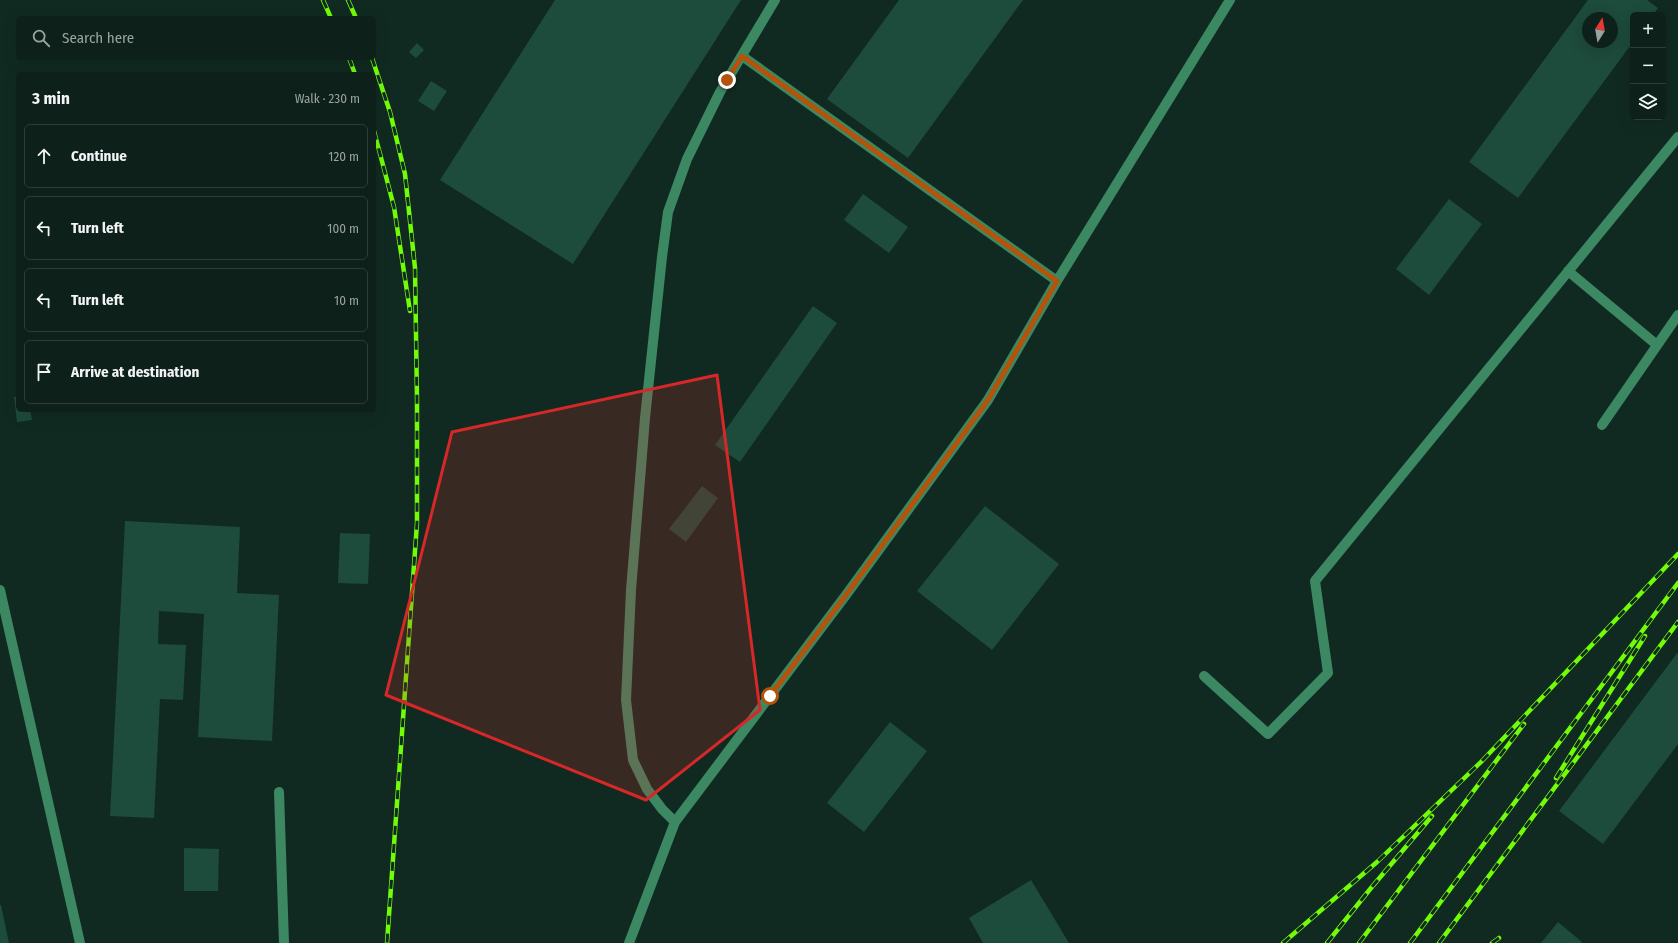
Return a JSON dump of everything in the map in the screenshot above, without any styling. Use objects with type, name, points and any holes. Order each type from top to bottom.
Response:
[{"type":"street","points":[[675,822],[662,809],[647,790],[633,760],[626,700],[631,590],[645,418],[668,212],[687,159],[720,92],[775,0]]},
{"type":"street","points":[[629,943],[675,822],[846,595],[988,400],[1057,281],[1230,0]]},
{"type":"street","points":[[742,56],[1057,281]]},
{"type":"street","points":[[1204,676],[1268,734],[1328,673],[1315,581],[1678,137]]},
{"type":"street","points":[[1568,271],[1657,345]]},
{"type":"street","points":[[1602,425],[1678,315]]},
{"type":"street","points":[[0,590],[80,943]]},
{"type":"street","points":[[279,792],[284,943]]},
{"type":"highlighted area","points":[[717,375],[760,710],[646,800],[386,695],[452,432]]},
{"type":"building","points":[[555,0],[741,0],[573,264],[440,180]]},
{"type":"building","points":[[899,0],[1023,0],[908,158],[827,99]]},
{"type":"building","points":[[1588,0],[1647,0],[1658,8],[1655,12],[1630,12],[1630,46],[1518,198],[1469,162]]},
{"type":"building","points":[[417,43],[424,50],[416,58],[409,52]]},
{"type":"building","points":[[431,81],[447,91],[434,111],[418,101]]},
{"type":"building","points":[[863,194],[908,227],[889,253],[844,220]]},
{"type":"building","points":[[1449,199],[1482,224],[1429,295],[1396,269]]},
{"type":"building","points":[[813,306],[837,323],[740,462],[715,445]]},
{"type":"building","points":[[16,396],[16,412],[30,412],[32,420],[17,422],[14,397]]},
{"type":"building","points":[[702,486],[718,498],[686,542],[669,529]]},
{"type":"building","points":[[985,506],[1059,564],[992,650],[917,591]]},
{"type":"building","points":[[125,521],[240,527],[237,593],[279,595],[272,741],[198,737],[204,614],[159,611],[158,644],[186,645],[183,700],[160,699],[154,818],[110,816]]},
{"type":"building","points":[[340,533],[370,534],[368,584],[338,583]]},
{"type":"building","points":[[1678,652],[1678,744],[1603,844],[1559,811]]},
{"type":"building","points":[[890,722],[927,751],[864,832],[827,803]]},
{"type":"building","points":[[184,848],[219,849],[218,891],[184,891]]},
{"type":"building","points":[[1031,880],[1069,943],[983,943],[969,918]]},
{"type":"building","points":[[1,905],[9,943],[0,943]]},
{"type":"building","points":[[1558,922],[1582,942],[1541,943]]},
{"type":"railway","points":[[323,0],[330,16]]},
{"type":"railway","points":[[348,0],[355,16]]},
{"type":"railway","points":[[350,60],[354,72]]},
{"type":"railway","points":[[373,60],[390,112],[405,174],[415,268],[417,523],[387,943]]},
{"type":"railway","points":[[376,139],[394,207],[410,311]]},
{"type":"railway","points":[[1283,943],[1377,862],[1481,762],[1678,554]]},
{"type":"railway","points":[[1410,943],[1678,583]]},
{"type":"railway","points":[[1439,943],[1678,622]]},
{"type":"railway","points":[[1556,778],[1645,636]]},
{"type":"railway","points":[[1359,943],[1524,724]]},
{"type":"railway","points":[[1327,943],[1432,816]]},
{"type":"railway","points":[[1492,943],[1499,938]]},
{"type":"route","points":[[727,80],[742,56],[1057,281],[988,400],[846,595],[770,696]]}]
